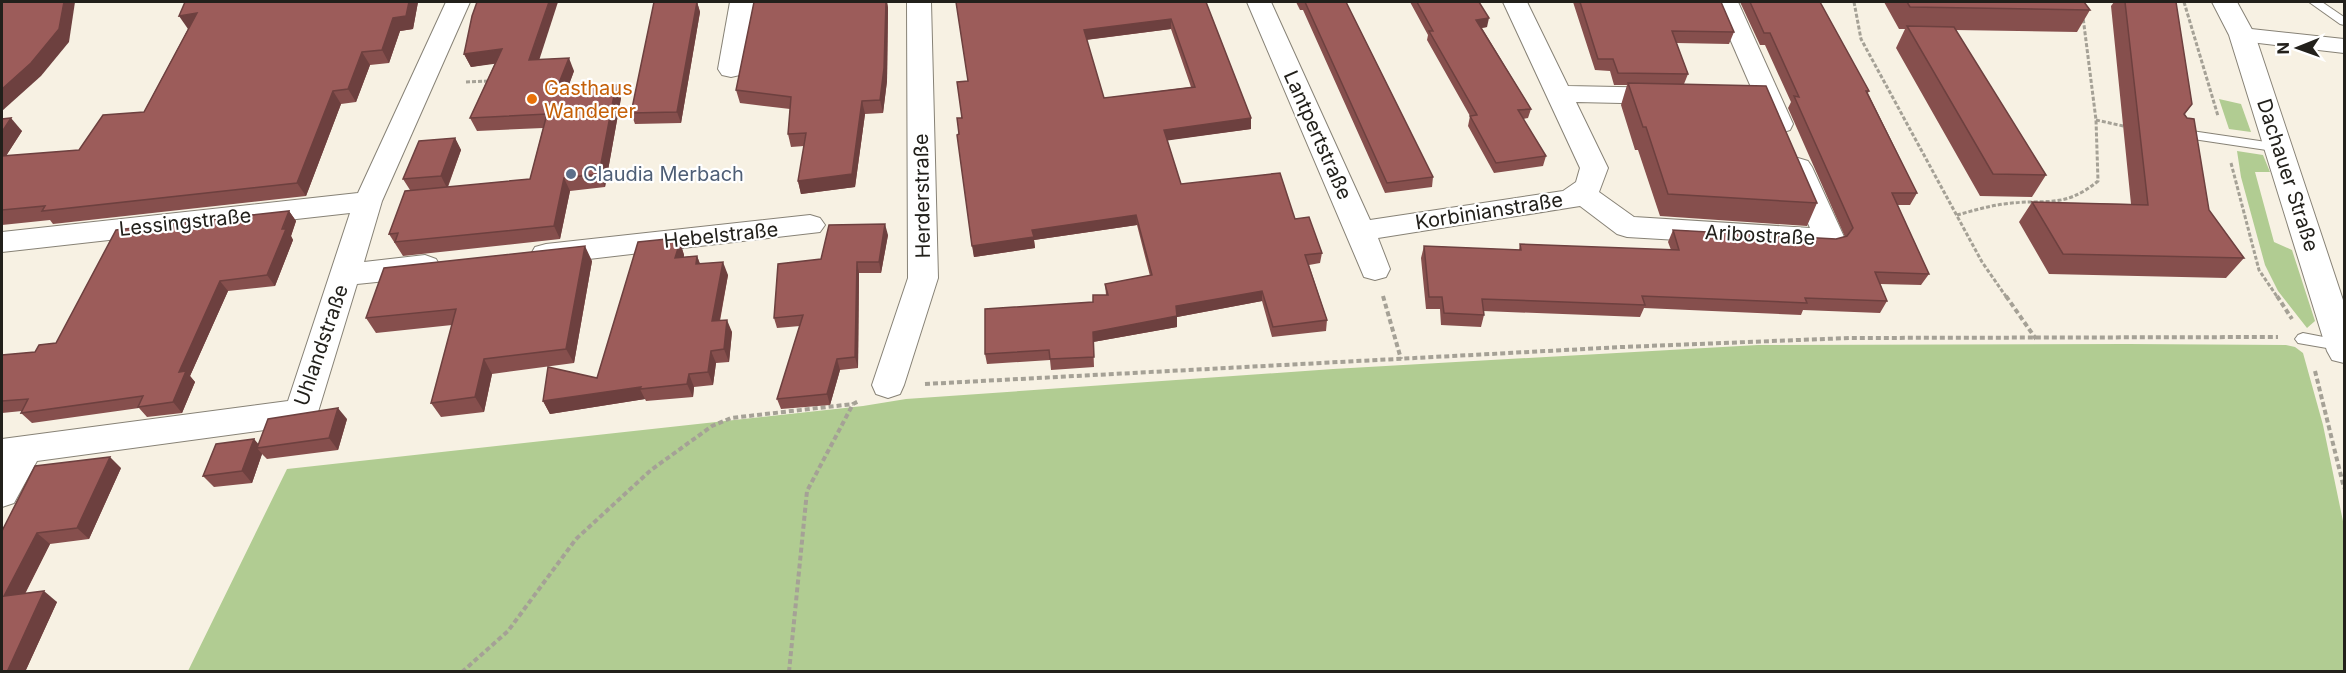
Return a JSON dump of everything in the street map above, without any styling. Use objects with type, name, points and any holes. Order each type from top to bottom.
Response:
[{"type":"street","name":"Uhlandstraße","points":[[14,451],[301,412],[368,201],[458,2]]},
{"type":"street","points":[[731,69],[742,2]]},
{"type":"street","name":"Herderstraße","points":[[888,385],[923,278],[919,2]]},
{"type":"street","name":"Lantpertstraße","points":[[1259,2],[1361,231],[1375,269]]},
{"type":"street","name":"Korbinianstraße","points":[[1361,231],[1568,200],[1582,194],[1592,181],[1594,168],[1515,2]]},
{"type":"street","name":"Aribostraße","points":[[1582,194],[1628,227],[1830,238],[1756,97],[1726,2]]},
{"type":"street","name":"Dachauer Straße","points":[[2225,2],[2242,35],[2344,348]]},
{"type":"street","points":[[2242,35],[2344,46]]},
{"type":"street","points":[[1559,94],[1687,96]]},
{"type":"street","name":"Lessingstraße","points":[[2,242],[368,201]]},
{"type":"street","name":"Hebelstraße","points":[[520,256],[810,225]]},
{"type":"street","points":[[345,275],[450,264]]},
{"type":"street","points":[[2,493],[14,451]]},
{"type":"lane","points":[[2315,2],[2344,22]]},
{"type":"lane","points":[[2178,133],[2280,148]]},
{"type":"lane","points":[[2301,334],[2344,348]]},
{"type":"path","points":[[1854,2],[1861,39],[1982,262],[2036,339]]},
{"type":"path","points":[[462,672],[508,630],[576,539],[651,470],[712,426],[731,418],[853,404],[888,385],[1622,347],[1849,338],[2275,337],[2301,334],[2259,270],[2226,139],[2184,2]]},
{"type":"path","points":[[1957,215],[2004,204],[2060,201],[2081,195],[2098,181],[2097,120],[2083,16]]},
{"type":"path","points":[[466,82],[492,81],[488,91]]},
{"type":"path","points":[[2097,120],[2123,126]]},
{"type":"path","points":[[1375,269],[1401,359]]},
{"type":"path","points":[[2314,367],[2344,488]]},
{"type":"path","points":[[789,672],[807,491],[853,404]]},
{"type":"green space","points":[[2219,99],[2241,104],[2251,132],[2229,129]]},
{"type":"green space","points":[[2237,151],[2263,155],[2270,172],[2255,172],[2274,242],[2292,250],[2315,321],[2307,328],[2278,291],[2265,265],[2241,177]]},
{"type":"green space","points":[[1758,345],[2286,345],[2295,347],[2303,353],[2323,425],[2344,526],[2344,671],[188,671],[287,469],[863,406],[906,399],[1333,369]]},
{"type":"building","points":[[2,2],[64,2],[59,29],[31,63],[2,89]]},
{"type":"building","points":[[185,2],[409,2],[406,16],[393,18],[382,50],[362,52],[348,89],[333,91],[297,183],[42,211],[45,206],[2,210],[2,156],[79,150],[103,115],[144,112],[197,13],[179,16]]},
{"type":"building","points":[[477,2],[549,2],[529,60],[569,58],[557,88],[616,85],[599,174],[564,178],[554,226],[395,242],[398,233],[389,234],[405,191],[530,179],[547,114],[470,118],[502,49],[464,54]]},
{"type":"building","points":[[654,2],[697,2],[677,112],[631,113]]},
{"type":"building","points":[[754,2],[886,2],[884,68],[880,100],[862,101],[852,174],[798,181],[806,133],[788,134],[791,97],[736,90]]},
{"type":"building","points":[[956,2],[1206,2],[1251,118],[1164,130],[1181,184],[1280,173],[1295,219],[1309,217],[1322,253],[1305,255],[1327,320],[1273,327],[1262,291],[1176,306],[1177,316],[1093,332],[1094,357],[1050,359],[1049,350],[985,354],[985,309],[1093,302],[1093,295],[1108,295],[1105,284],[1152,275],[1136,215],[1032,230],[1034,237],[972,246],[957,135],[959,134],[957,118],[962,118],[957,82],[968,81]],"holes":[[[1171,19],[1195,87],[1104,98],[1084,30]]]},
{"type":"building","points":[[1305,2],[1346,2],[1433,177],[1387,183]]},
{"type":"building","points":[[1417,2],[1479,2],[1489,18],[1476,20],[1531,109],[1518,110],[1546,156],[1496,163],[1470,116],[1477,115],[1429,31],[1433,31]]},
{"type":"building","points":[[1580,2],[1721,2],[1734,32],[1672,31],[1688,74],[1618,73],[1613,59],[1598,59]]},
{"type":"building","points":[[1750,2],[1820,2],[1869,91],[1866,91],[1917,193],[1892,193],[1929,274],[1875,272],[1887,301],[1805,298],[1807,303],[1642,296],[1645,305],[1482,299],[1484,315],[1444,313],[1442,297],[1429,297],[1424,246],[1521,250],[1520,244],[1679,250],[1673,230],[1836,239],[1847,236],[1853,228],[1794,96],[1799,97],[1770,33],[1764,33]]},
{"type":"building","points":[[1907,2],[2084,2],[2090,10],[1910,7]]},
{"type":"building","points":[[2125,2],[2176,2],[2192,104],[2184,114],[2187,118],[2194,119],[2209,210],[2244,258],[2063,254],[2032,202],[2148,205]]},
{"type":"building","points":[[1907,26],[1954,27],[2046,175],[1993,174]]},
{"type":"building","points":[[1628,83],[1766,86],[1817,203],[1668,194],[1646,127],[1643,127]]},
{"type":"building","points":[[11,118],[2,132],[2,119]]},
{"type":"building","points":[[455,138],[441,176],[403,179],[419,141]]},
{"type":"building","points":[[289,211],[282,229],[286,229],[267,275],[220,281],[179,372],[186,371],[173,402],[138,407],[143,396],[21,413],[28,399],[2,401],[2,355],[35,352],[39,345],[56,343],[116,230]]},
{"type":"building","points":[[885,224],[879,262],[857,262],[855,357],[837,359],[827,394],[777,399],[803,315],[774,318],[778,264],[821,259],[829,225]]},
{"type":"building","points":[[667,239],[680,242],[675,258],[697,256],[696,264],[723,262],[712,321],[727,320],[724,349],[711,351],[708,372],[689,374],[687,384],[640,389],[641,387],[543,401],[548,367],[597,378],[638,242]]},
{"type":"building","points":[[585,246],[566,349],[484,359],[475,397],[431,403],[456,309],[366,318],[384,268]]},
{"type":"building","points":[[338,408],[329,438],[257,448],[268,419]]},
{"type":"building","points":[[254,439],[242,471],[203,476],[216,444]]},
{"type":"building","points":[[110,457],[77,528],[37,533],[4,596],[44,591],[7,672],[2,672],[2,531],[35,466]]},
{"type":"place","name":"Gasthaus Wanderer","points":[[532,99]]},
{"type":"place","name":"Claudia Merbach","points":[[571,174]]}]
